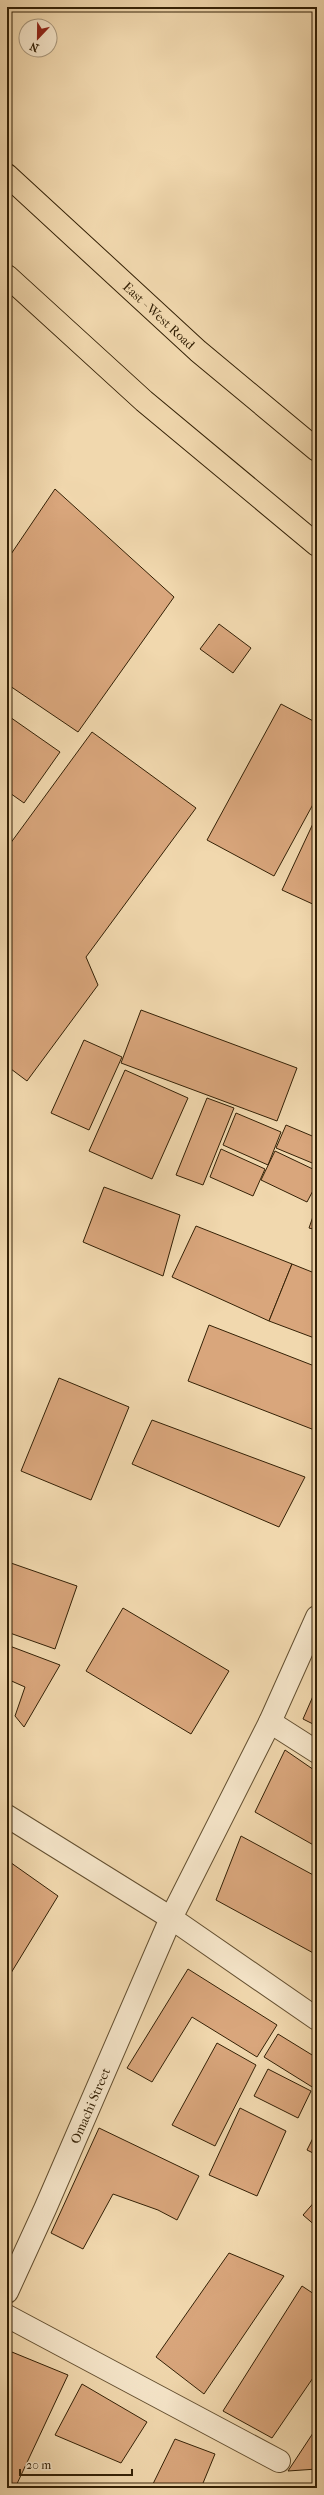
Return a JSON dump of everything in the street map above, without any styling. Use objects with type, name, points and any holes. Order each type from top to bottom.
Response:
[{"type":"main road","name":"East - West Road","points":[[7,175],[198,351],[317,450]]},
{"type":"main road","points":[[7,276],[144,402],[317,545]]},
{"type":"street","name":"Omachi Street","points":[[7,2292],[46,2209],[170,1918],[270,1722],[317,1617]]},
{"type":"street","points":[[270,1722],[317,1752]]},
{"type":"street","points":[[7,1816],[170,1918],[317,2019]]},
{"type":"street","points":[[7,2316],[279,2461]]},
{"type":"building","points":[[55,489],[174,597],[78,732],[7,684],[7,560]]},
{"type":"building","points":[[219,624],[251,648],[233,673],[200,649]]},
{"type":"building","points":[[281,704],[317,723],[317,797],[274,876],[207,840]]},
{"type":"building","points":[[7,715],[60,752],[24,803],[7,791]]},
{"type":"building","points":[[92,732],[196,808],[86,957],[98,985],[27,1081],[7,1066],[7,848]]},
{"type":"building","points":[[317,815],[317,906],[282,890]]},
{"type":"building","points":[[141,1010],[297,1068],[277,1121],[121,1063]]},
{"type":"building","points":[[84,1040],[122,1057],[89,1130],[51,1113]]},
{"type":"building","points":[[125,1070],[188,1098],[152,1179],[89,1151]]},
{"type":"building","points":[[207,1098],[234,1108],[203,1185],[176,1175]]},
{"type":"building","points":[[236,1113],[281,1132],[268,1165],[223,1145]]},
{"type":"building","points":[[286,1125],[317,1138],[317,1165],[276,1148]]},
{"type":"building","points":[[221,1149],[265,1169],[253,1196],[210,1177]]},
{"type":"building","points":[[275,1151],[317,1171],[317,1183],[307,1202],[261,1180]]},
{"type":"building","points":[[104,1187],[180,1215],[163,1276],[83,1242]]},
{"type":"building","points":[[317,1205],[317,1230],[309,1228]]},
{"type":"building","points":[[196,1226],[292,1264],[269,1321],[172,1277]]},
{"type":"building","points":[[292,1264],[317,1274],[317,1339],[269,1321]]},
{"type":"building","points":[[209,1325],[317,1367],[317,1431],[188,1381]]},
{"type":"building","points":[[59,1378],[129,1407],[91,1500],[21,1471]]},
{"type":"building","points":[[152,1420],[305,1477],[279,1527],[132,1464]]},
{"type":"building","points":[[8,1562],[77,1586],[55,1649],[7,1632]]},
{"type":"building","points":[[123,1608],[229,1671],[191,1734],[86,1671]]},
{"type":"building","points":[[7,1645],[60,1665],[24,1727],[15,1716],[25,1687],[7,1679]]},
{"type":"building","points":[[317,1687],[317,1726],[303,1719]]},
{"type":"building","points":[[285,1750],[317,1772],[317,1847],[255,1812]]},
{"type":"building","points":[[241,1836],[317,1877],[317,1955],[216,1900]]},
{"type":"building","points":[[7,1860],[58,1896],[11,1973],[7,1971]]},
{"type":"building","points":[[188,1969],[277,2025],[257,2057],[192,2017],[152,2082],[127,2068]]},
{"type":"building","points":[[278,2034],[317,2058],[317,2090],[264,2057]]},
{"type":"building","points":[[217,2043],[256,2065],[215,2146],[172,2125]]},
{"type":"building","points":[[268,2069],[311,2091],[298,2118],[254,2096]]},
{"type":"building","points":[[240,2108],[286,2131],[257,2196],[209,2175]]},
{"type":"building","points":[[99,2128],[199,2176],[177,2220],[158,2210],[113,2194],[83,2249],[51,2233]]},
{"type":"building","points":[[317,2130],[317,2155],[307,2150]]},
{"type":"building","points":[[317,2199],[317,2227],[303,2215]]},
{"type":"building","points":[[229,2253],[284,2276],[204,2394],[156,2357]]},
{"type":"building","points":[[302,2286],[317,2296],[317,2372],[272,2438],[223,2411]]},
{"type":"building","points":[[7,2350],[68,2375],[15,2488],[7,2488]]},
{"type":"building","points":[[82,2384],[147,2422],[121,2463],[55,2435]]},
{"type":"building","points":[[317,2427],[317,2469],[288,2471]]},
{"type":"building","points":[[175,2439],[215,2454],[201,2488],[151,2488]]}]
